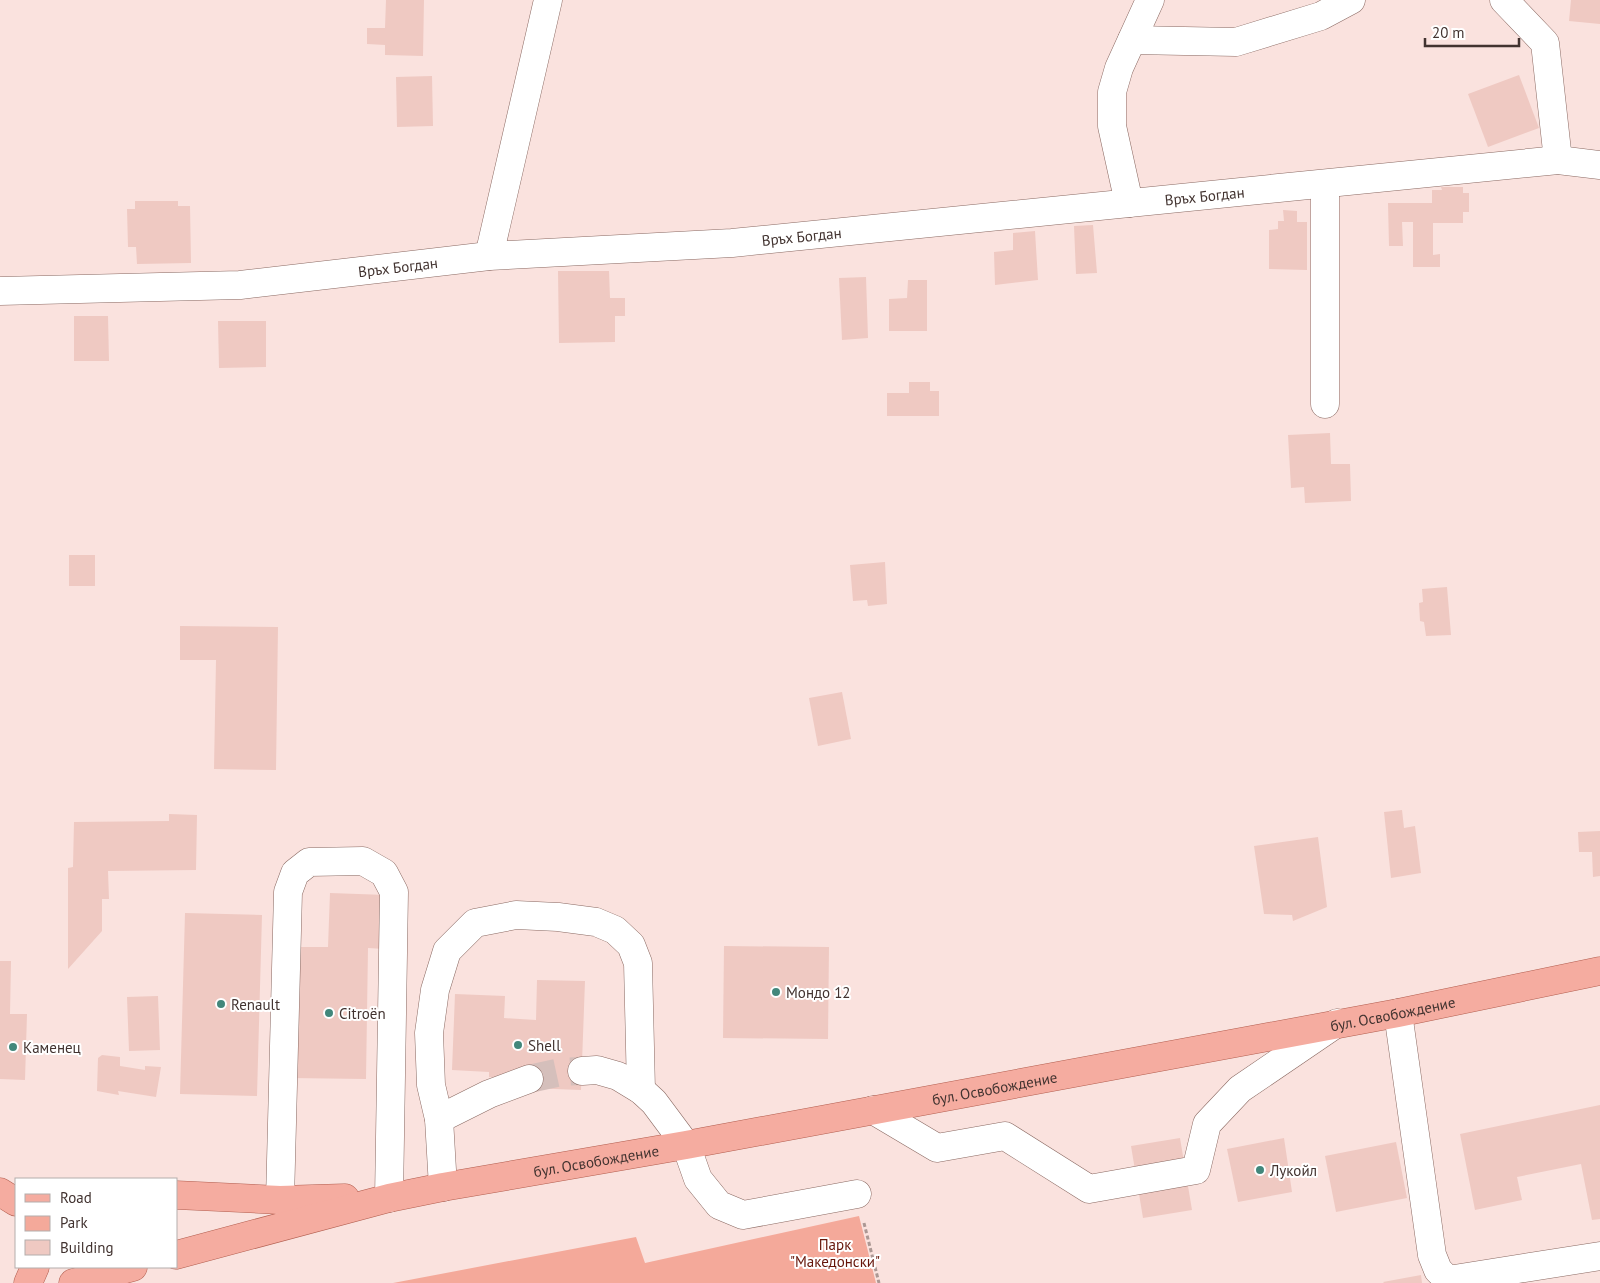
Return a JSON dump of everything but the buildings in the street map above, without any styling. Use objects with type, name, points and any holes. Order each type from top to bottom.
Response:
[{"type":"main road","name":"бул. Освобождение","points":[[178,1254],[389,1198],[443,1187],[686,1146],[1398,1013],[1600,971]]},
{"type":"main road","points":[[0,1191],[15,1190]]},
{"type":"main road","points":[[0,1191],[15,1201]]},
{"type":"main road","name":"бул. Освобождение","points":[[178,1195],[280,1200],[389,1198]]},
{"type":"main road","points":[[28,1283],[34,1268]]},
{"type":"main road","points":[[73,1283],[129,1268]]},
{"type":"street","points":[[490,256],[548,0]]},
{"type":"street","points":[[1129,203],[1112,126],[1112,92],[1119,68],[1150,0]]},
{"type":"street","points":[[1132,40],[1236,42],[1321,16],[1350,0]]},
{"type":"street","points":[[1504,0],[1546,43],[1558,160]]},
{"type":"street","name":"Връх Богдан","points":[[0,291],[240,285],[490,256],[732,243],[1558,160],[1600,166]]},
{"type":"street","points":[[1325,184],[1325,404]]},
{"type":"street","points":[[280,1200],[288,892],[296,874],[310,862],[362,862],[384,873],[394,892],[389,1198]]},
{"type":"street","points":[[443,1187],[439,1119],[431,1085],[429,1033],[435,990],[447,951],[475,923],[516,915],[558,917],[596,922],[615,930],[631,945],[638,963],[641,1090]]},
{"type":"street","points":[[1398,1013],[1432,1255],[1438,1270],[1448,1280],[1600,1256]]},
{"type":"street","points":[[873,1110],[937,1148],[1005,1136],[1089,1189],[1196,1170],[1207,1124],[1240,1089],[1337,1023]]},
{"type":"street","points":[[582,1071],[597,1070],[618,1076],[641,1090],[660,1108],[686,1146],[698,1179],[719,1205],[743,1215],[857,1194]]},
{"type":"street","points":[[439,1119],[489,1094],[529,1079]]},
{"type":"path","points":[[857,1194],[879,1283]]},
{"type":"green space","name":"Парк \"Македонски\"","points":[[859,1216],[876,1283],[393,1283],[636,1237],[645,1263]]},
{"type":"tunnel","points":[[529,1079],[561,1072],[582,1071]]},
{"type":"place","name":"Мондо 12","points":[[776,992]]},
{"type":"place","name":"Renault","points":[[221,1004]]},
{"type":"place","name":"Citroën","points":[[329,1013]]},
{"type":"place","name":"Shell","points":[[518,1045]]},
{"type":"place","name":"Каменец","points":[[13,1047]]},
{"type":"place","name":"Лукойл","points":[[1260,1170]]}]
